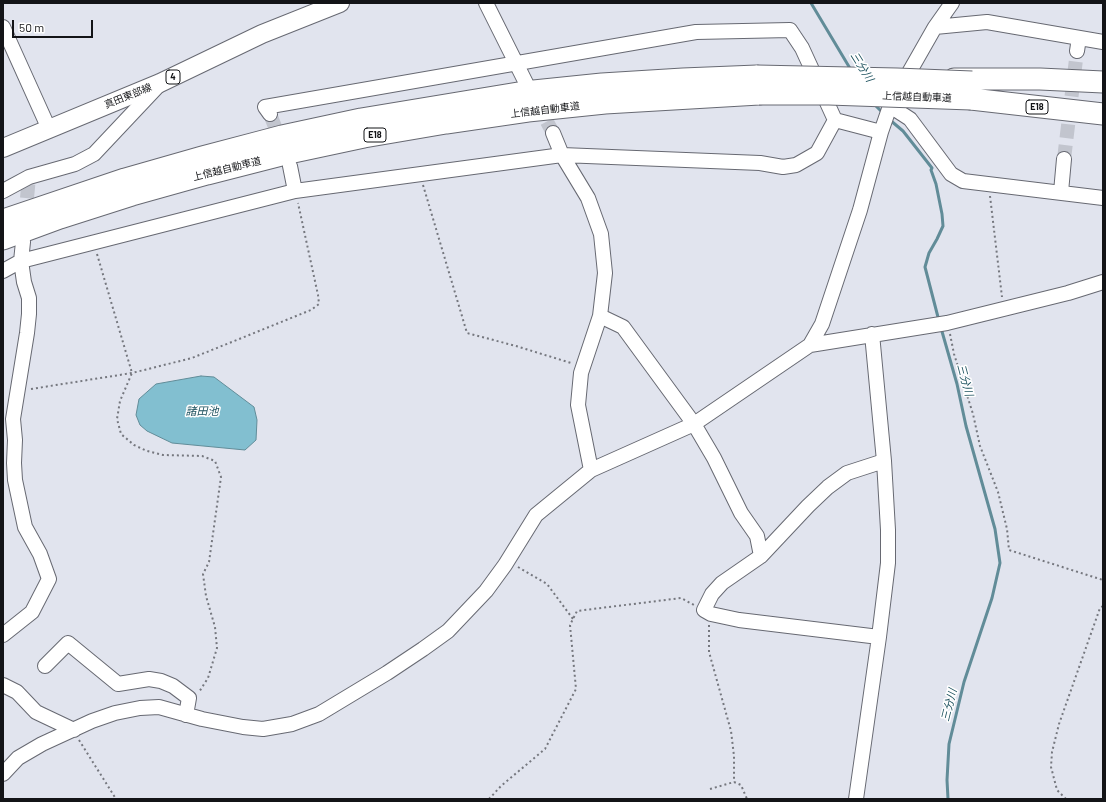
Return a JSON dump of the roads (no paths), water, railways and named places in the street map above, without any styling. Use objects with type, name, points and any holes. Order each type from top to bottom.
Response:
[{"type":"highway","name":"上信越自動車道","points":[[3,220],[125,178],[282,136],[361,119],[524,92],[602,84],[684,79],[758,85],[829,94],[971,86],[1034,106],[1103,114]]},
{"type":"highway","points":[[971,86],[1040,79],[1103,82]]},
{"type":"highway","name":"上信越自動車道","points":[[13,240],[60,218],[132,195],[289,153],[364,137],[528,111],[758,85],[934,80],[971,86],[1103,96]]},
{"type":"highway","points":[[1034,106],[1103,118]]},
{"type":"main road","name":"真田東部線","points":[[3,148],[160,83],[262,34],[340,3]]},
{"type":"street","points":[[486,3],[526,83]]},
{"type":"street","points":[[810,345],[825,317],[860,210],[881,132],[890,106],[935,27],[952,3]]},
{"type":"street","points":[[935,27],[987,22],[1078,44],[1103,42]]},
{"type":"street","points":[[3,27],[49,129]]},
{"type":"street","points":[[270,114],[265,107],[696,32],[790,30],[802,48],[835,120]]},
{"type":"street","points":[[3,191],[29,177],[75,164],[94,154],[160,83]]},
{"type":"street","points":[[890,106],[910,119],[951,174],[963,181],[1103,198]]},
{"type":"street","points":[[835,120],[881,132]]},
{"type":"street","points":[[3,271],[22,261],[295,191],[562,155],[760,163],[784,167],[796,165],[817,153],[835,120]]},
{"type":"street","points":[[553,133],[562,155],[588,198],[601,234],[605,273],[600,316],[581,373],[578,405],[591,470]]},
{"type":"street","points":[[1061,192],[1064,159]]},
{"type":"street","points":[[290,166],[295,191]]},
{"type":"street","points":[[3,635],[32,612],[48,579],[40,554],[25,527],[15,480],[15,440],[13,419],[27,333],[29,298],[24,282],[22,261],[13,240]]},
{"type":"street","points":[[3,774],[18,758],[42,744],[92,721],[115,713],[140,708],[159,707],[186,715],[243,727],[263,729],[292,724],[319,714],[398,665],[448,631],[486,592],[508,561],[536,515],[591,470],[694,424],[810,345],[947,323],[1004,310],[1103,282]]},
{"type":"street","points":[[600,316],[623,327],[694,424],[714,458],[741,513],[757,536],[762,556]]},
{"type":"street","points":[[856,799],[888,563],[888,530],[884,461],[872,334]]},
{"type":"street","points":[[879,637],[739,620],[708,612],[712,594],[722,584],[762,556],[808,506],[828,487],[847,473],[884,461]]},
{"type":"street","points":[[45,666],[68,643],[118,684],[140,680],[161,681],[173,686],[189,698],[186,715]]},
{"type":"street","points":[[3,685],[17,692],[36,712],[74,730]]},
{"type":"water","name":"諸田池","points":[[201,376],[214,377],[254,407],[257,420],[256,440],[245,450],[172,443],[147,431],[140,425],[136,415],[139,399],[156,384]]},
{"type":"waterway","name":"三分川","points":[[811,3],[851,70]]},
{"type":"waterway","name":"三分川","points":[[873,103],[883,113]]},
{"type":"waterway","name":"三分川","points":[[890,120],[903,131],[932,168],[931,170],[936,184],[943,226],[929,253],[925,267],[939,321]]},
{"type":"waterway","name":"三分川","points":[[941,328],[957,384],[966,426],[995,529],[1000,563],[992,598],[964,682],[949,744],[947,780],[948,799]]},
{"type":"tunnel","points":[[1064,159],[1077,51]]},
{"type":"tunnel","points":[[537,103],[553,133]]},
{"type":"tunnel","points":[[270,114],[282,145]]},
{"type":"tunnel","points":[[25,219],[29,177]]}]
